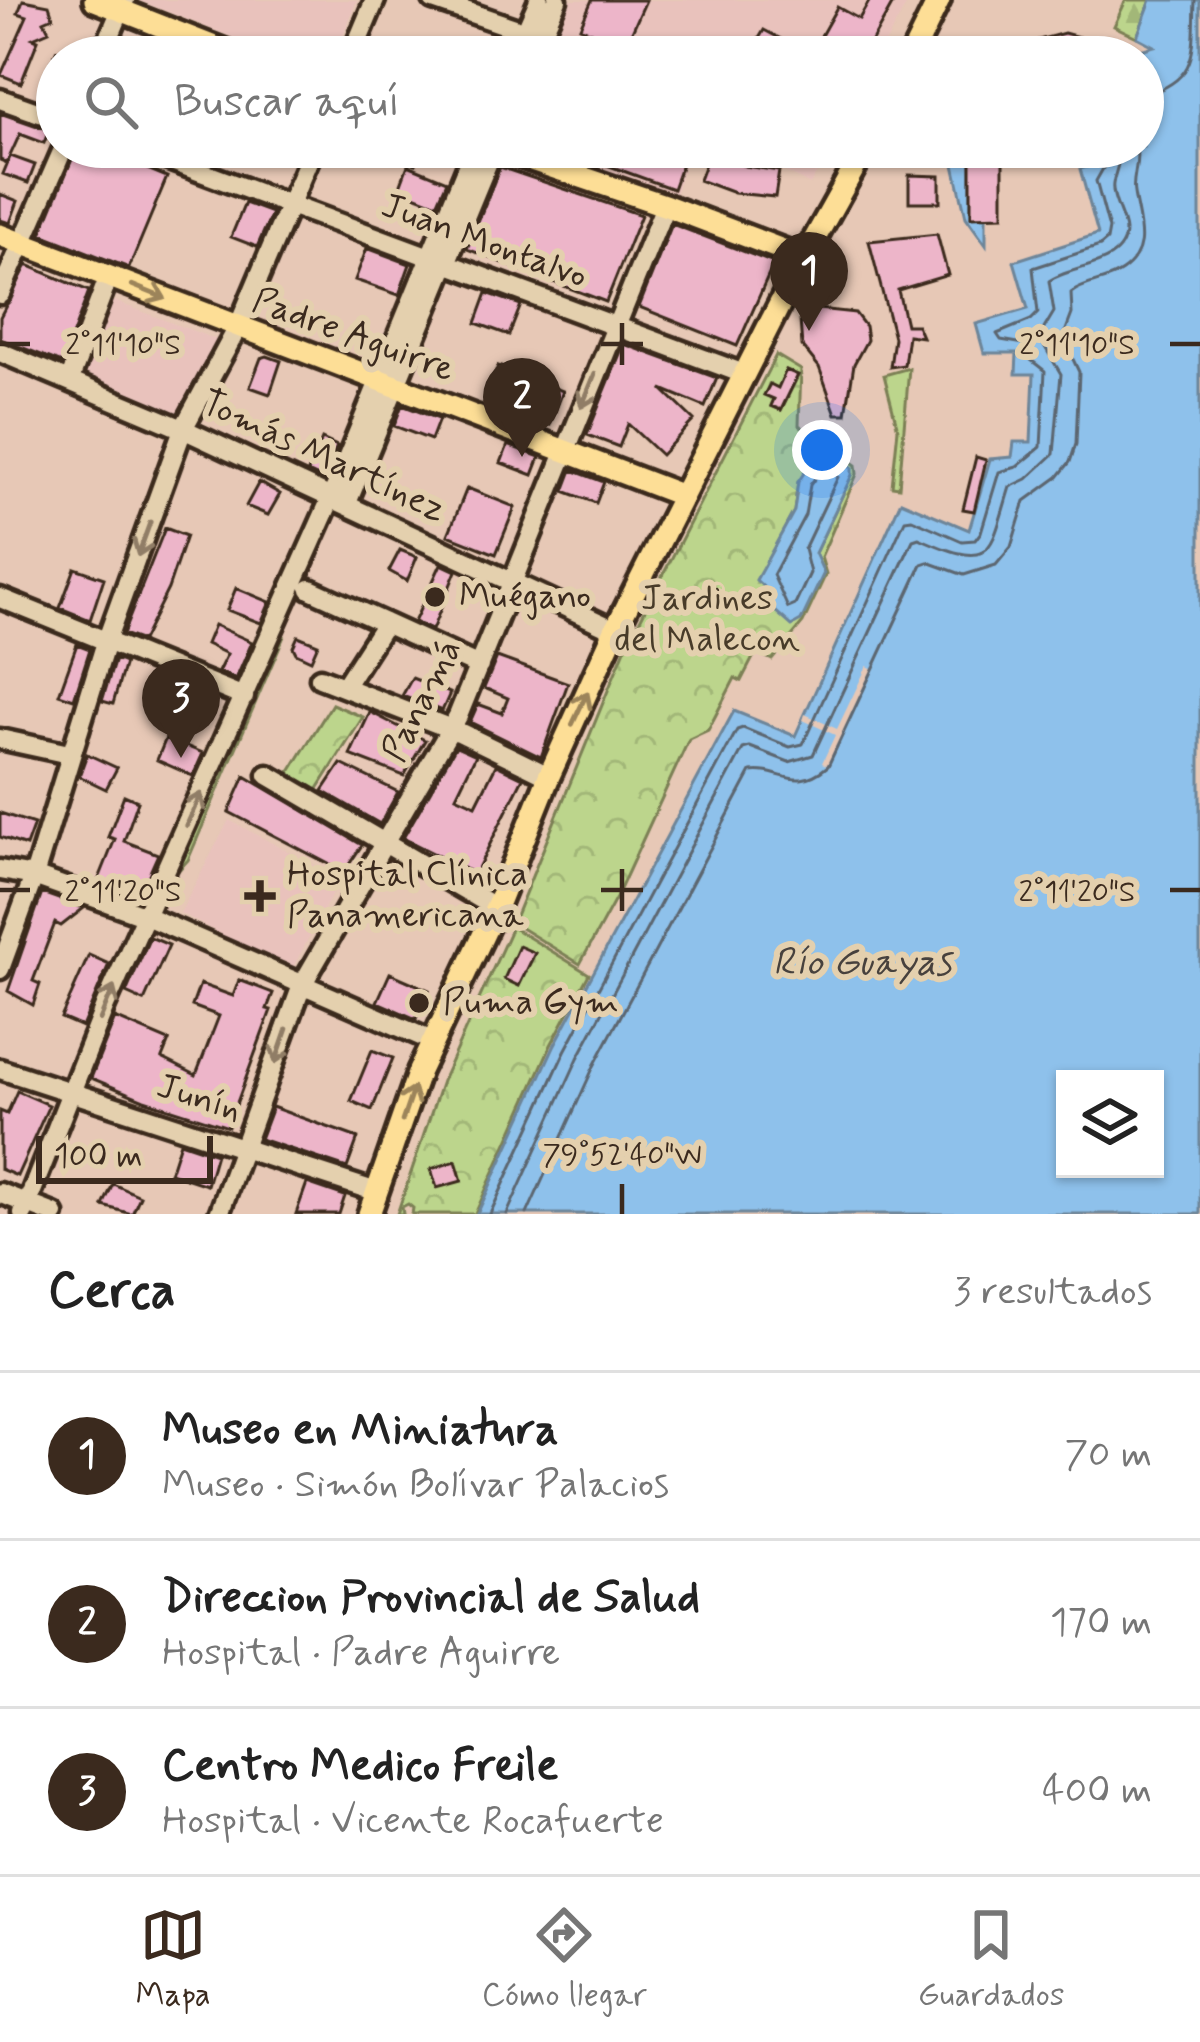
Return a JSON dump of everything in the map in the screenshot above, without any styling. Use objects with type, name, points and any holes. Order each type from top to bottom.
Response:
[{"type":"main road","points":[[95,0],[122,5],[192,36]]},
{"type":"main road","points":[[922,36],[939,0]]},
{"type":"main road","points":[[555,168],[804,258]]},
{"type":"main road","points":[[369,1214],[432,1041],[496,908],[615,630],[854,168]]},
{"type":"main road","name":"Padre Aguirre","points":[[11,239],[683,496]]},
{"type":"street","points":[[360,36],[375,0]]},
{"type":"street","points":[[434,0],[533,34]]},
{"type":"street","points":[[533,34],[538,0]]},
{"type":"street","points":[[533,34],[557,0]]},
{"type":"street","points":[[918,36],[927,0]]},
{"type":"street","points":[[109,36],[122,5]]},
{"type":"street","points":[[0,99],[36,112]]},
{"type":"street","points":[[0,294],[11,239],[52,168]]},
{"type":"street","name":"Juan Montalvo","points":[[191,168],[744,374]]},
{"type":"street","points":[[0,969],[34,876],[106,642],[183,429],[238,327],[306,168]]},
{"type":"street","points":[[25,1208],[146,916],[244,697],[340,500],[438,260],[469,168]]},
{"type":"street","points":[[438,260],[484,168]]},
{"type":"street","name":"Panamá","points":[[219,1214],[302,985],[452,729],[665,206]]},
{"type":"street","points":[[70,379],[109,276]]},
{"type":"street","name":"Tomás Martínez","points":[[0,352],[183,429],[615,630]]},
{"type":"street","points":[[310,589],[479,666]]},
{"type":"street","points":[[0,598],[244,697]]},
{"type":"street","points":[[344,687],[386,623]]},
{"type":"street","points":[[320,678],[452,729],[549,776]]},
{"type":"street","points":[[0,740],[69,754]]},
{"type":"street","points":[[268,775],[496,908]]},
{"type":"street","points":[[0,870],[34,876],[146,916],[432,1041]]},
{"type":"street","name":"Junín","points":[[0,1069],[377,1192]]},
{"type":"street","points":[[0,1192],[25,1208],[54,1214]]},
{"type":"shaded area","points":[[137,0],[357,0],[343,36],[229,36]]},
{"type":"shaded area","points":[[566,0],[909,0],[889,36],[551,36]]},
{"type":"shaded area","points":[[593,168],[684,168],[674,197]]},
{"type":"shaded area","points":[[778,168],[819,168],[810,185]]},
{"type":"shaded area","points":[[109,299],[217,340],[174,421],[79,379]]},
{"type":"shaded area","name":"Hospital Clínica Panamericana","points":[[229,820],[340,879],[291,971],[180,913]]},
{"type":"green space","points":[[1126,0],[1151,0],[1137,36],[1114,26]]},
{"type":"green space","name":"Jardines del Malecon","points":[[776,355],[801,370],[799,425],[856,465],[857,474],[821,557],[826,574],[803,623],[772,660],[756,652],[741,681],[735,678],[708,730],[689,739],[616,898],[580,964],[513,923],[625,649]],"holes":[[[786,370],[798,376],[781,410],[771,406],[774,399],[765,395],[769,384],[778,388]],[[852,475],[815,553],[773,596],[757,580],[794,511],[798,482]]]},
{"type":"green space","points":[[909,368],[899,487],[892,486],[898,429],[884,375]]},
{"type":"green space","points":[[279,633],[284,636],[188,860],[177,872]]},
{"type":"green space","points":[[332,704],[363,717],[316,792],[288,775]]},
{"type":"green space","points":[[512,927],[589,974],[551,1045],[475,1214],[412,1214],[408,1204],[402,1207],[403,1214],[397,1214],[442,1081]]},
{"type":"water","name":"Río Guayas","points":[[1151,0],[1200,0],[1200,1214],[477,1214],[554,1046],[734,711],[795,736],[901,501],[969,530],[990,459],[1012,457],[1014,442],[1031,442],[1034,374],[1016,374],[1017,353],[984,353],[976,324],[1028,309],[1014,261],[1098,234],[1080,169],[1164,168],[1164,36],[1137,36]]},
{"type":"water","points":[[955,168],[971,168],[971,216],[986,217],[986,245],[966,217]]},
{"type":"water","points":[[828,457],[852,467],[852,475],[815,553],[824,573],[801,621],[792,626],[767,604],[772,595],[756,580],[794,511],[798,482],[810,464]]},
{"type":"pier","points":[[867,666],[874,669],[829,766],[822,763],[835,735],[803,720],[805,714],[837,729]]},
{"type":"building","points":[[23,0],[49,5],[53,17],[44,21],[49,31],[33,38],[36,45],[21,83],[1,75],[27,16],[18,13]]},
{"type":"building","points":[[592,0],[646,0],[630,36],[600,36],[580,27]]},
{"type":"building","points":[[870,0],[895,0],[875,36],[821,36],[837,7],[859,19]]},
{"type":"building","points":[[0,113],[36,125],[36,140],[20,134],[10,156],[35,165],[28,183],[3,174],[10,157],[7,163],[0,160]]},
{"type":"building","points":[[68,168],[145,168],[167,177],[129,268],[41,234]]},
{"type":"building","points":[[407,168],[447,181],[437,204],[399,189]]},
{"type":"building","points":[[500,168],[641,215],[606,302],[467,249]]},
{"type":"building","points":[[615,168],[680,168],[673,189]]},
{"type":"building","points":[[703,168],[779,171],[775,197],[734,193],[699,180]]},
{"type":"building","points":[[971,168],[1003,168],[1003,216],[971,217]]},
{"type":"building","points":[[909,175],[940,176],[940,202],[909,202]]},
{"type":"building","points":[[0,194],[18,201],[10,223],[0,220]]},
{"type":"building","points":[[245,203],[272,213],[257,247],[231,237]]},
{"type":"building","points":[[672,224],[774,263],[737,346],[639,307]]},
{"type":"building","points":[[937,234],[948,275],[898,290],[906,325],[917,325],[922,337],[908,335],[904,365],[890,367],[894,338],[869,241]]},
{"type":"building","points":[[367,248],[410,264],[399,295],[355,280]]},
{"type":"building","points":[[27,265],[89,291],[62,363],[0,339],[0,317]]},
{"type":"building","points":[[487,293],[521,305],[509,335],[476,323]]},
{"type":"building","points":[[818,309],[855,313],[865,326],[867,340],[854,364],[846,414],[836,414],[819,367],[802,346],[800,320]]},
{"type":"building","points":[[624,344],[717,378],[705,407],[662,389],[694,420],[661,455],[628,424],[619,447],[587,435]]},
{"type":"building","points":[[261,358],[281,361],[270,394],[250,387]]},
{"type":"building","points":[[498,366],[563,391],[550,425],[485,399]]},
{"type":"building","points":[[786,370],[798,375],[781,410],[771,406],[774,399],[764,395],[770,384],[778,388]]},
{"type":"building","points":[[402,405],[439,419],[431,440],[394,426]]},
{"type":"building","points":[[322,439],[337,446],[323,479],[308,472]]},
{"type":"building","points":[[508,445],[540,457],[533,475],[501,463]]},
{"type":"building","points":[[976,457],[986,460],[974,511],[963,509]]},
{"type":"building","points":[[572,470],[604,482],[596,503],[564,491]]},
{"type":"building","points":[[259,482],[280,494],[268,515],[246,506]]},
{"type":"building","points":[[467,488],[515,507],[496,554],[448,535]]},
{"type":"building","points":[[165,528],[186,536],[168,589],[142,641],[123,634]]},
{"type":"building","points":[[400,550],[417,557],[407,581],[389,571]]},
{"type":"building","name":"Muégano","points":[[441,564],[456,571],[432,630],[414,622]]},
{"type":"building","points":[[75,568],[104,578],[90,620],[60,608]]},
{"type":"building","points":[[236,588],[270,602],[261,623],[227,610]]},
{"type":"building","points":[[214,625],[252,642],[236,679],[218,672],[227,654],[206,644]]},
{"type":"building","points":[[298,636],[318,644],[311,660],[296,653],[293,647]]},
{"type":"building","points":[[77,644],[90,649],[74,699],[59,694]]},
{"type":"building","points":[[497,657],[568,683],[541,757],[470,722],[478,704],[502,713],[508,698],[484,688]]},
{"type":"building","points":[[115,659],[125,663],[113,704],[102,701]]},
{"type":"building","points":[[412,678],[450,693],[442,711],[402,696]]},
{"type":"building","points":[[370,712],[425,740],[404,776],[350,755]]},
{"type":"building","points":[[166,738],[203,753],[193,776],[157,760]]},
{"type":"building","points":[[456,746],[476,755],[456,796],[476,805],[496,765],[523,778],[475,874],[403,838]]},
{"type":"building","points":[[87,754],[117,768],[106,789],[79,776]]},
{"type":"building","points":[[341,764],[398,792],[380,824],[323,791]]},
{"type":"building","points":[[245,776],[362,845],[344,872],[229,812]]},
{"type":"building","points":[[124,795],[138,801],[124,841],[158,854],[138,899],[97,884],[115,839],[108,837]]},
{"type":"building","points":[[0,813],[34,824],[26,846],[0,837]]},
{"type":"building","points":[[42,893],[84,908],[61,926],[55,923],[33,981],[40,984],[33,1005],[8,991]]},
{"type":"building","points":[[150,937],[169,945],[144,1001],[126,993]]},
{"type":"building","points":[[519,946],[535,953],[519,986],[504,979]]},
{"type":"building","points":[[89,955],[109,964],[82,1027],[61,1018]]},
{"type":"building","points":[[390,973],[429,990],[416,1019],[377,1002]]},
{"type":"building","points":[[239,980],[273,993],[228,1127],[91,1078],[115,1018],[169,1041],[162,1058],[196,1075],[219,1016],[192,1006],[200,984],[233,996]]},
{"type":"building","points":[[372,1050],[393,1058],[372,1110],[351,1101]]},
{"type":"building","points":[[17,1091],[49,1105],[17,1176],[0,1169],[0,1111],[7,1114]]},
{"type":"building","points":[[272,1107],[358,1138],[347,1168],[260,1139]]},
{"type":"building","points":[[180,1142],[216,1154],[207,1185],[170,1173]]},
{"type":"building","points":[[456,1161],[462,1181],[437,1188],[431,1169]]},
{"type":"building","points":[[307,1183],[345,1196],[339,1214],[296,1214]]},
{"type":"building","points":[[113,1184],[140,1196],[132,1214],[103,1206]]},
{"type":"place","name":"Museo en Miniatura","points":[[809,331]]},
{"type":"place","name":"Direccion Provincial de Salud","points":[[522,457]]},
{"type":"place","name":"Muégano","points":[[435,597]]},
{"type":"place","name":"Centro Medico Freile","points":[[181,758]]},
{"type":"place","name":"Hospital Clínica Panamericana","points":[[260,896]]},
{"type":"place","name":"Puma Gym","points":[[419,1003]]}]
